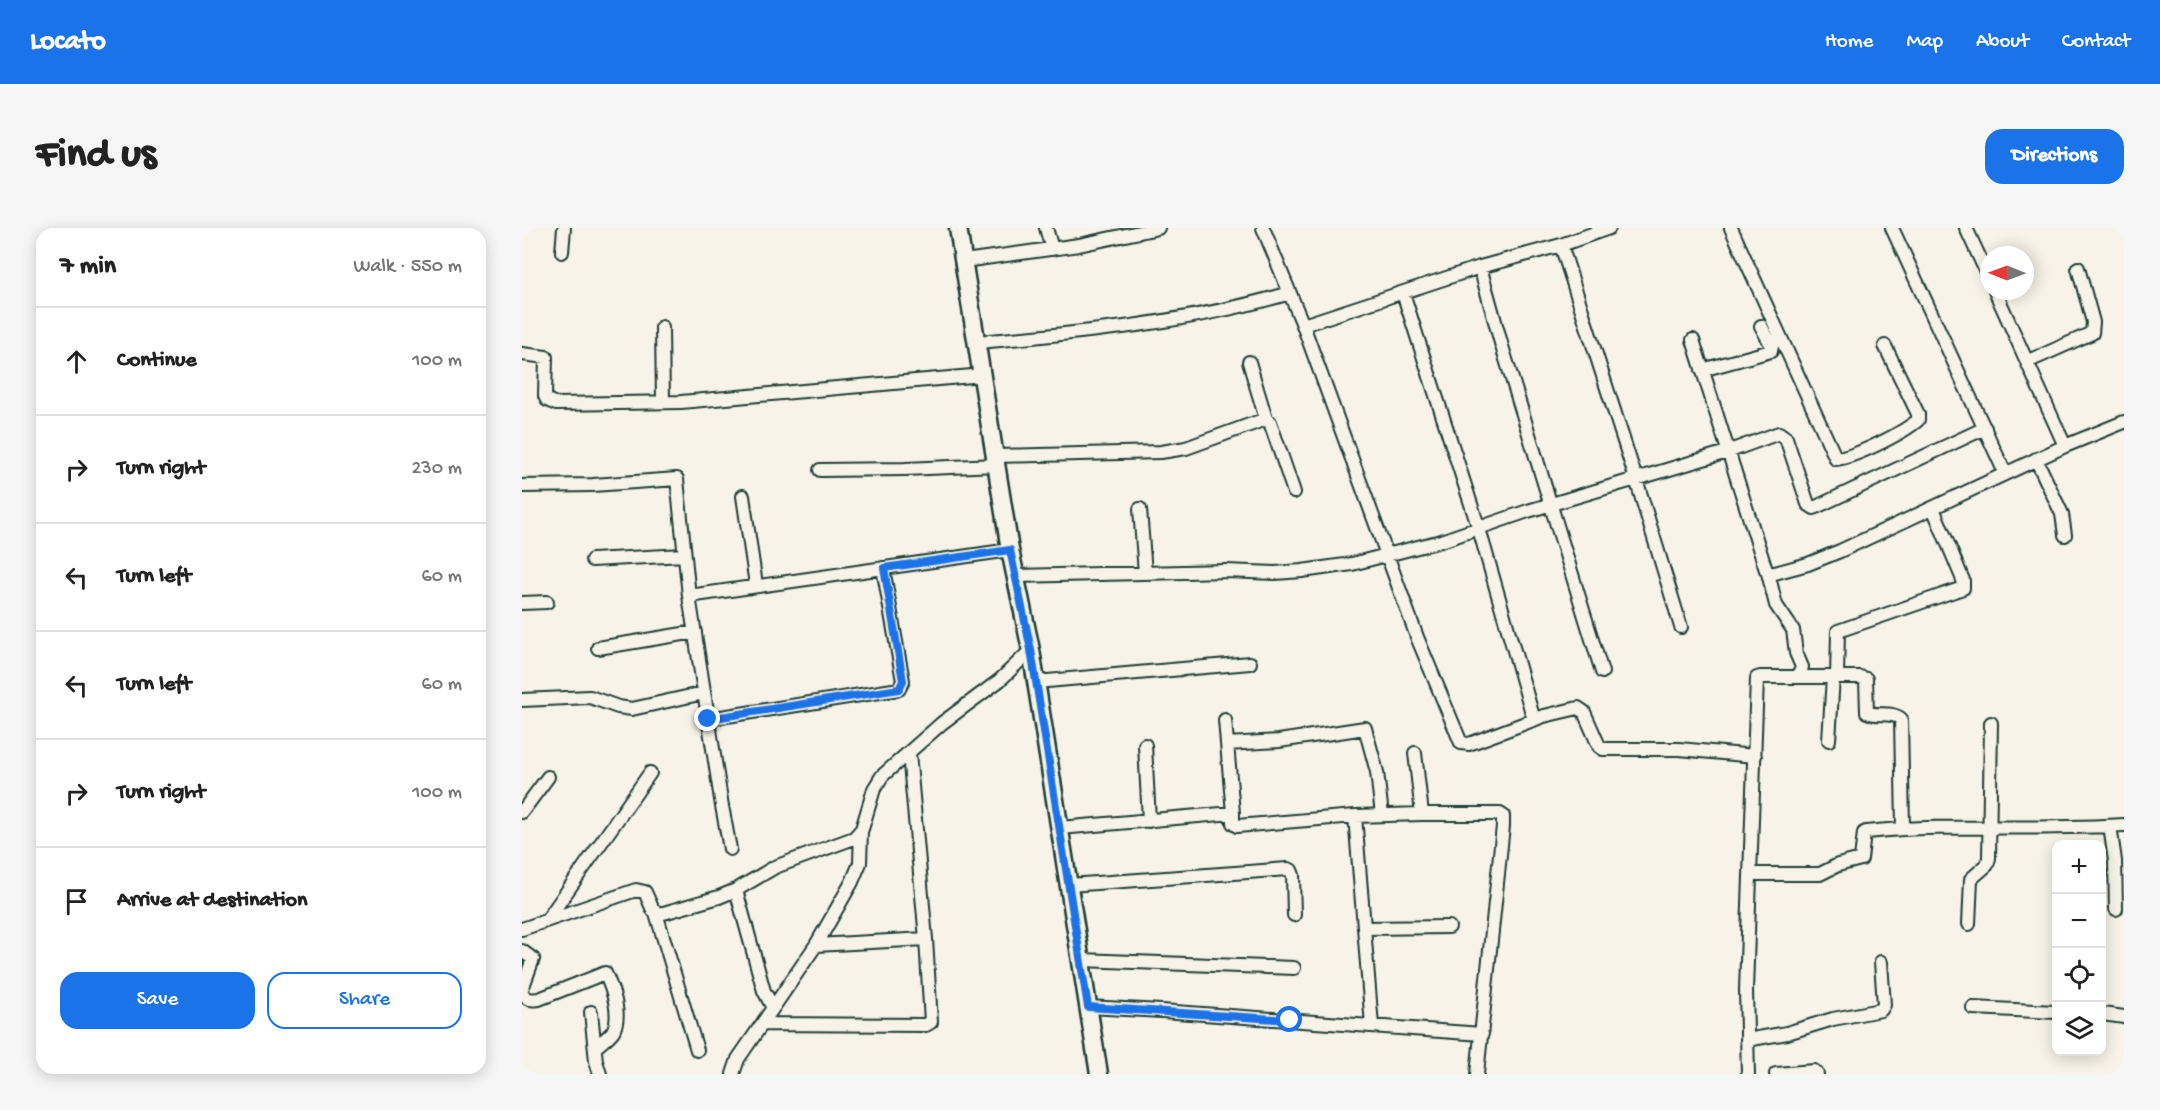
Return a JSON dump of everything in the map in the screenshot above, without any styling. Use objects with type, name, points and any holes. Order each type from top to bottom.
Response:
[{"type":"street","points":[[562,252],[564,228]]},
{"type":"street","points":[[958,228],[970,260],[987,341],[983,375],[1003,458],[1010,550],[1024,575],[1031,650],[1044,682],[1095,1007],[1099,1074]]},
{"type":"street","points":[[1046,228],[1052,249]]},
{"type":"street","points":[[970,260],[1052,249],[1158,228]]},
{"type":"street","points":[[1263,228],[1303,325],[1418,637],[1461,743],[1469,744],[1534,720],[1578,708],[1584,712],[1599,746],[1603,749],[1679,749],[1755,756]]},
{"type":"street","points":[[1303,325],[1480,267],[1561,245],[1609,228]]},
{"type":"street","points":[[1731,228],[1836,459],[1851,455],[1889,438],[1918,420],[1918,414],[1885,346]]},
{"type":"street","points":[[1892,228],[2005,473]]},
{"type":"street","points":[[1966,228],[1980,258]]},
{"type":"street","points":[[1561,245],[1681,627]]},
{"type":"street","points":[[1480,267],[1501,343],[1602,672]]},
{"type":"street","points":[[2027,362],[2092,333],[2093,322],[2078,268]]},
{"type":"street","points":[[987,341],[1101,330],[1177,318],[1244,307],[1290,293]]},
{"type":"street","points":[[1403,293],[1479,529],[1534,720]]},
{"type":"street","points":[[1999,300],[2065,446]]},
{"type":"street","points":[[1702,370],[1771,351],[1772,346],[1761,326]]},
{"type":"street","points":[[662,327],[663,402]]},
{"type":"street","points":[[1693,340],[1727,452],[1768,573],[1776,605],[1794,631],[1796,653],[1802,667],[1798,677]]},
{"type":"street","points":[[522,354],[546,357],[545,396],[551,403],[663,402],[983,375]]},
{"type":"street","points":[[1249,362],[1266,419],[1270,422],[1294,492]]},
{"type":"street","points":[[820,470],[905,469],[1003,458],[1161,452],[1186,448],[1266,419]]},
{"type":"street","points":[[1768,573],[1776,574],[1808,564],[2036,459],[2124,422]]},
{"type":"street","points":[[1024,575],[1302,571],[1352,564],[1388,556],[1479,529],[1727,452],[1775,434],[1784,435],[1808,504],[1814,508],[1984,428]]},
{"type":"street","points":[[2036,459],[2062,514],[2065,535]]},
{"type":"street","points":[[522,486],[593,485],[675,478],[678,482],[684,555],[730,849]]},
{"type":"street","points":[[743,496],[756,585]]},
{"type":"street","points":[[1829,740],[1838,631],[1963,588],[1963,580],[1933,508]]},
{"type":"street","points":[[1140,509],[1145,573]]},
{"type":"street","points":[[690,596],[1010,550]]},
{"type":"street","points":[[592,560],[684,555]]},
{"type":"street","points":[[708,719],[899,689],[903,681],[884,568]]},
{"type":"street","points":[[522,603],[547,602]]},
{"type":"street","points":[[598,648],[695,632]]},
{"type":"street","points":[[733,1074],[738,1059],[816,945],[858,871],[861,856],[861,831],[875,784],[942,723],[1000,680],[1031,650]]},
{"type":"street","points":[[1044,682],[1250,663]]},
{"type":"street","points":[[1748,1074],[1746,990],[1757,678],[1866,679],[1867,712],[1898,716],[1901,719],[1903,828]]},
{"type":"street","points":[[522,700],[590,697],[618,707],[632,709],[704,693]]},
{"type":"street","points":[[1225,720],[1233,823],[1237,826],[1422,813],[1495,813],[1503,816],[1497,894],[1477,1074]]},
{"type":"street","points":[[1969,924],[1971,879],[1989,862],[1991,723]]},
{"type":"street","points":[[1227,744],[1279,741],[1365,728],[1377,772],[1382,815]]},
{"type":"street","points":[[1145,745],[1149,821]]},
{"type":"street","points":[[762,1024],[929,1024],[931,1020],[926,939],[909,753]]},
{"type":"street","points":[[1415,753],[1422,813]]},
{"type":"street","points":[[547,920],[650,773]]},
{"type":"street","points":[[522,813],[548,777]]},
{"type":"street","points":[[1066,828],[1233,813]]},
{"type":"street","points":[[1355,816],[1372,1026]]},
{"type":"street","points":[[1751,874],[1824,873],[1838,865],[1862,859],[1864,832],[1903,828],[2081,828],[2124,825]]},
{"type":"street","points":[[2110,826],[2115,861],[2116,909]]},
{"type":"street","points":[[656,913],[704,902],[736,890],[775,867],[849,840],[861,831]]},
{"type":"street","points":[[1076,884],[1288,869],[1291,870],[1293,876],[1294,915]]},
{"type":"street","points":[[522,929],[636,890],[645,892],[656,913],[697,1050]]},
{"type":"street","points":[[736,890],[764,991],[773,1008]]},
{"type":"street","points":[[1364,928],[1449,927]]},
{"type":"street","points":[[816,945],[926,939]]},
{"type":"street","points":[[522,951],[533,960],[522,991],[530,999],[539,999],[605,973],[616,1008],[617,1019],[613,1031],[595,1048]]},
{"type":"street","points":[[1086,960],[1294,968]]},
{"type":"street","points":[[1747,1040],[1881,1010],[1884,1005],[1881,962]]},
{"type":"street","points":[[1095,1007],[1482,1034]]},
{"type":"street","points":[[1973,1008],[2052,1012]]},
{"type":"street","points":[[591,1012],[596,1061],[600,1074]]},
{"type":"street","points":[[2106,1015],[2124,1017]]},
{"type":"street","points":[[1776,1074],[1808,1070],[1817,1074]]},
{"type":"route","points":[[708,719],[899,689],[903,681],[884,568],[1010,550],[1031,650],[1088,1007],[1290,1020]]}]
